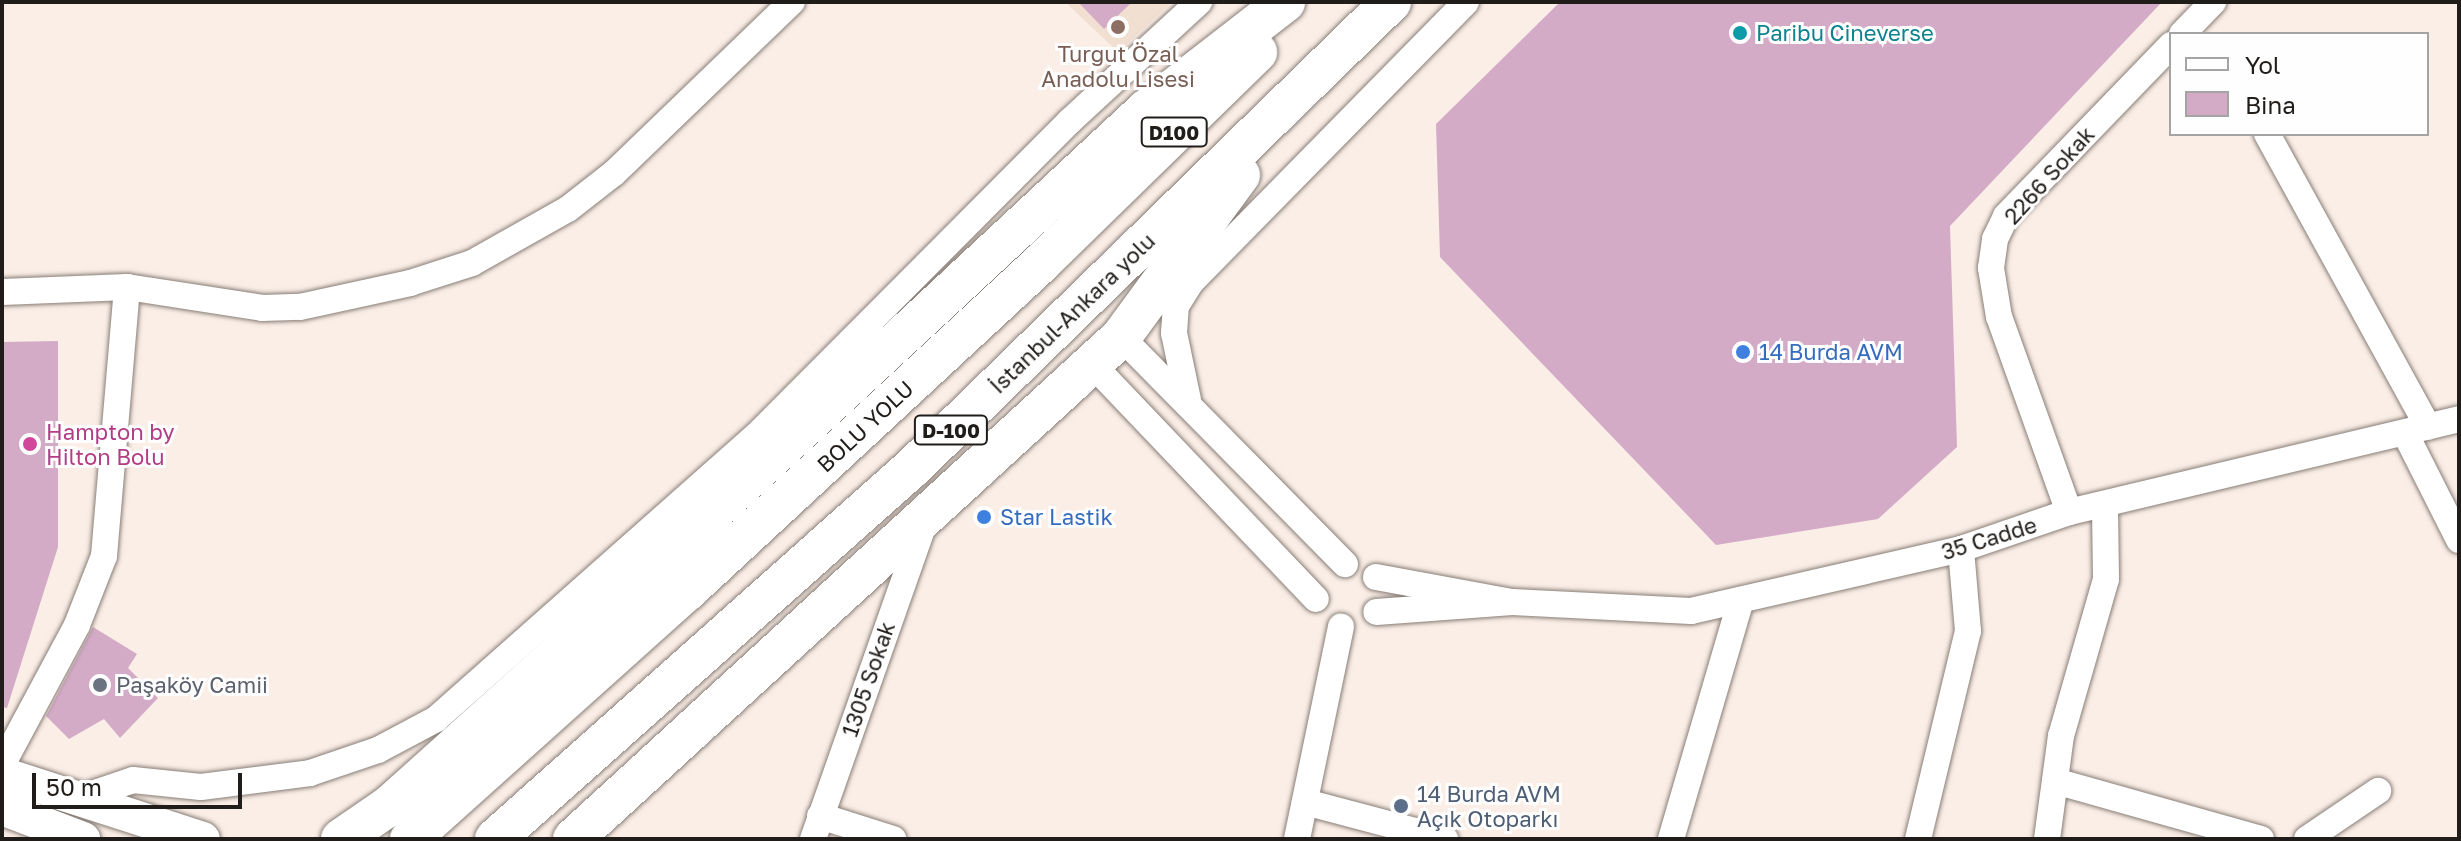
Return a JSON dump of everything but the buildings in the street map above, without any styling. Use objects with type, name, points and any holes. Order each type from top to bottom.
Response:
[{"type":"highway","points":[[341,839],[389,806],[612,605],[1146,110],[1285,2]]},
{"type":"highway","name":"BOLU YOLU","points":[[410,839],[688,590],[1041,263],[1308,2]]},
{"type":"highway","name":"İstanbul-Ankara yolu","points":[[495,839],[913,467],[1391,2]]},
{"type":"highway","points":[[573,839],[925,520],[1121,337],[1294,99]]},
{"type":"main road","points":[[2,774],[203,839]]},
{"type":"main road","points":[[2,808],[83,839]]},
{"type":"street","points":[[2,292],[127,287],[262,308],[300,307],[410,283],[472,263],[568,209],[614,173],[792,2]]},
{"type":"street","points":[[77,799],[133,780],[201,787],[310,773],[378,750],[436,719],[755,437],[1070,121],[1199,2]]},
{"type":"street","points":[[1188,400],[1174,333],[1176,306],[1191,282],[1466,2]]},
{"type":"street","points":[[2185,32],[2209,17]]},
{"type":"street","name":"2266 Sokak","points":[[2069,512],[1999,317],[1991,268],[1995,239],[2006,216],[2169,47]]},
{"type":"street","points":[[2268,136],[2416,430],[2459,540]]},
{"type":"street","points":[[2,765],[77,625],[104,556],[127,287]]},
{"type":"street","points":[[1121,337],[1188,400],[1345,564]]},
{"type":"street","points":[[1093,365],[1316,599],[1324,617],[1341,627],[1361,625],[1376,612],[1381,594],[1376,577]]},
{"type":"street","name":"35 Cadde","points":[[1512,602],[1691,611],[1961,549],[2069,512],[2459,419]]},
{"type":"street","points":[[2047,839],[2061,736],[2106,579],[2105,504]]},
{"type":"street","name":"1305 Sokak","points":[[817,827],[925,520]]},
{"type":"street","points":[[1918,839],[1968,631],[1961,549]]},
{"type":"street","points":[[1316,599],[1321,579],[1336,566],[1345,564],[1363,566],[1376,577],[1512,602]]},
{"type":"street","points":[[1671,839],[1741,600]]},
{"type":"street","points":[[1376,612],[1512,602]]},
{"type":"street","points":[[1297,839],[1341,627]]},
{"type":"street","points":[[2055,781],[2261,839]]},
{"type":"street","points":[[2307,839],[2378,791]]},
{"type":"street","points":[[1305,802],[1445,839]]},
{"type":"street","points":[[817,827],[893,839]]},
{"type":"shaded area","name":"Turgut Özal Anadolu Lisesi","points":[[1065,2],[1172,2],[1118,52]]},
{"type":"place","name":"Turgut Özal Anadolu Lisesi","points":[[1118,27]]},
{"type":"place","name":"Paribu Cineverse","points":[[1740,33]]},
{"type":"place","name":"14 Burda AVM","points":[[1743,352]]},
{"type":"place","name":"Hampton by Hilton Bolu","points":[[30,444]]},
{"type":"place","name":"Star Lastik","points":[[984,517]]},
{"type":"place","name":"Paşaköy Camii","points":[[100,685]]},
{"type":"place","name":"14 Burda AVM Açık Otoparkı","points":[[1401,806]]}]
